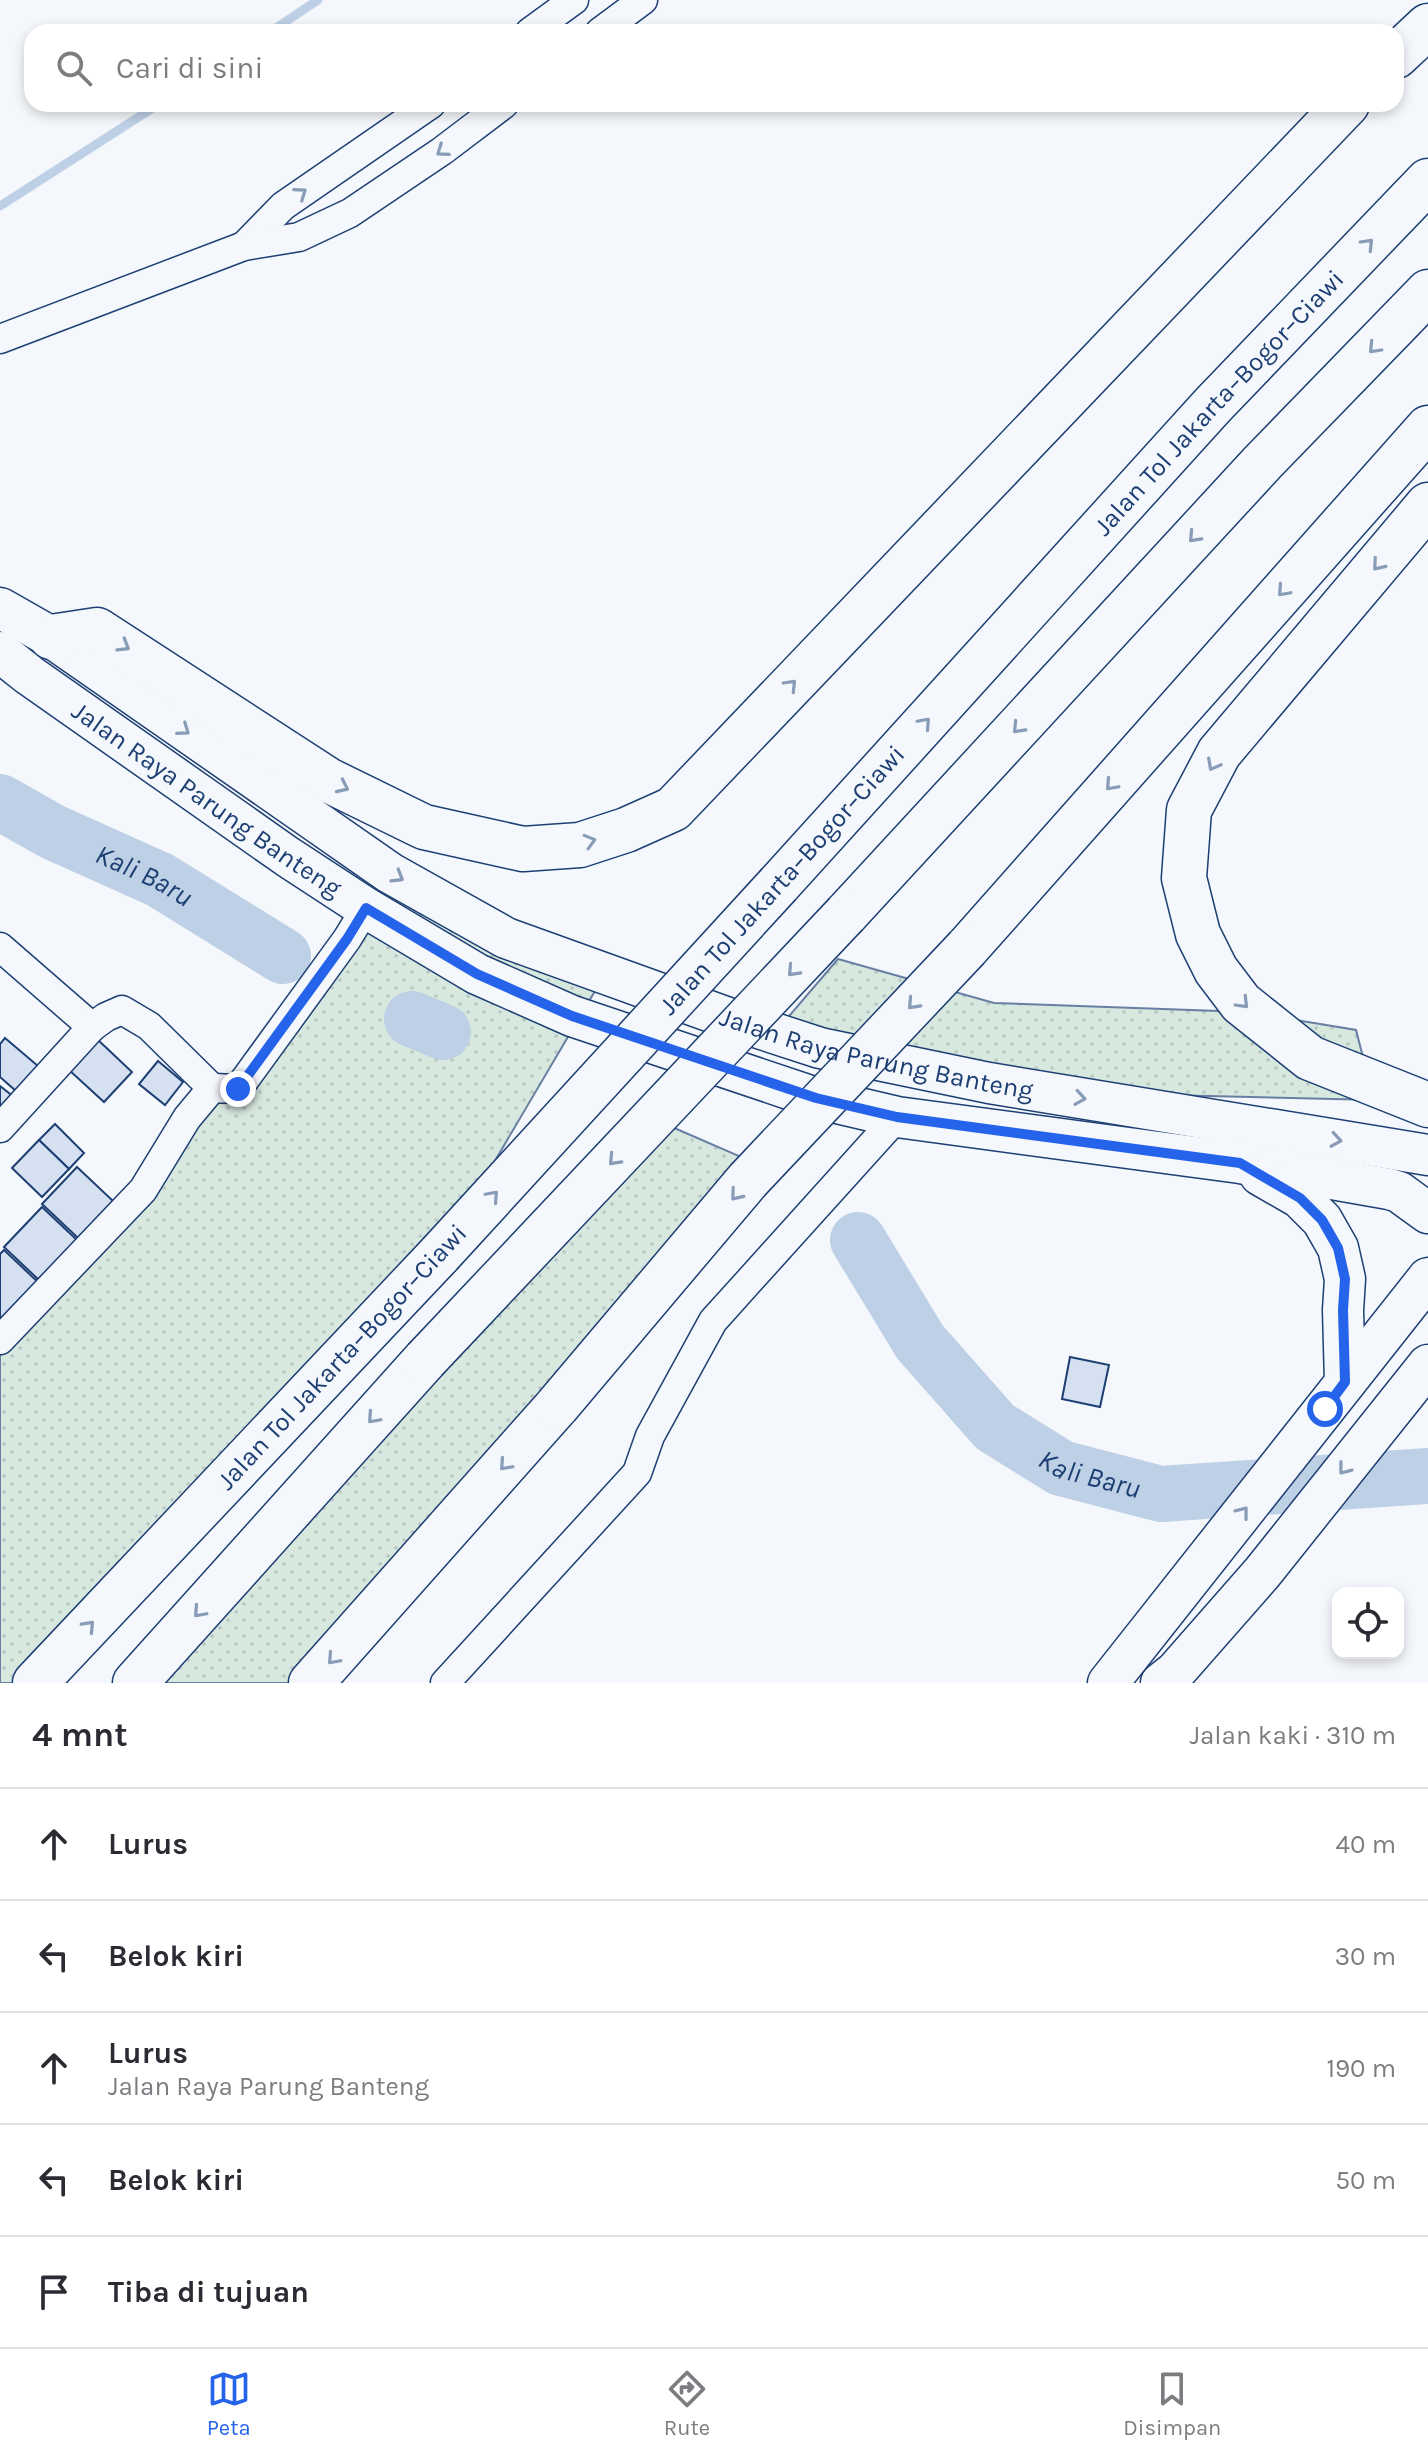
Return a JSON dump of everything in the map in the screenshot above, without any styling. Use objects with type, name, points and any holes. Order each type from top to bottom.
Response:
[{"type":"highway","points":[[1404,48],[1428,26]]},
{"type":"highway","points":[[51,637],[97,630],[328,780],[424,827],[523,849],[580,845],[626,830],[673,809],[1339,112]]},
{"type":"highway","name":"Jalan Tol Jakarta–Bogor–Ciawi","points":[[35,1683],[440,1254],[1212,406],[1428,181]]},
{"type":"highway","points":[[135,1683],[425,1360],[846,914],[1263,462],[1428,292]]},
{"type":"highway","points":[[311,1683],[557,1406],[748,1180],[967,948],[1428,428]]},
{"type":"highway","points":[[1428,505],[1219,753],[1189,810],[1184,878],[1198,934],[1216,970],[1241,1003],[1310,1058],[1428,1105]]},
{"type":"main road","name":"Jalan Raya Parung Banteng","points":[[0,608],[51,637],[390,873],[506,938],[820,1048],[989,1083],[1428,1155]]},
{"type":"main road","points":[[15,664],[51,637]]},
{"type":"main road","name":"Jalan Raya Parung Banteng","points":[[15,664],[288,857],[357,924],[572,1016],[816,1098],[897,1117],[1240,1163],[1389,1189],[1399,1192],[1428,1213]]},
{"type":"main road","points":[[1428,1162],[1425,1175],[1428,1196]]},
{"type":"main road","points":[[1240,1163],[1300,1198],[1322,1220],[1338,1248],[1345,1279],[1335,1396]]},
{"type":"main road","points":[[1108,1683],[1428,1278]]},
{"type":"main road","points":[[1161,1683],[1176,1671],[1262,1573],[1428,1365]]},
{"type":"street","points":[[541,24],[574,0]]},
{"type":"street","points":[[611,24],[643,0]]},
{"type":"street","points":[[244,246],[283,206],[419,112]]},
{"type":"street","points":[[0,339],[244,246],[299,237],[350,213],[493,112]]},
{"type":"street","points":[[0,1340],[143,1190],[187,1118],[225,1088],[357,924]]},
{"type":"street","points":[[0,947],[92,1027]]},
{"type":"street","points":[[0,1128],[92,1027],[122,1010],[149,1026],[225,1088]]},
{"type":"street","points":[[445,1683],[637,1473],[650,1436],[713,1321],[897,1117]]},
{"type":"shaded area","points":[[390,873],[605,974],[440,1254],[35,1683],[0,1683],[0,1340],[187,1118],[238,1088]]},
{"type":"shaded area","points":[[838,959],[994,1003],[1247,1012],[1356,1030],[1374,1100],[947,1090],[778,1029]]},
{"type":"shaded area","points":[[649,1117],[762,1166],[311,1683],[135,1683]]},
{"type":"building","points":[[5,1038],[38,1066],[16,1091],[0,1077],[0,1044]]},
{"type":"building","points":[[97,1039],[132,1072],[104,1102],[69,1070]]},
{"type":"building","points":[[158,1061],[183,1082],[165,1105],[139,1084]]},
{"type":"building","points":[[0,1086],[19,1101],[0,1124]]},
{"type":"building","points":[[55,1124],[84,1153],[69,1169],[39,1140]]},
{"type":"building","points":[[39,1140],[69,1169],[42,1197],[12,1168]]},
{"type":"building","points":[[77,1167],[113,1201],[78,1238],[42,1204]]},
{"type":"building","points":[[42,1207],[78,1241],[41,1282],[4,1247]]},
{"type":"building","points":[[4,1250],[41,1285],[5,1323],[0,1318],[0,1254]]},
{"type":"building","points":[[1070,1357],[1109,1365],[1100,1407],[1062,1399]]},
{"type":"waterway","points":[[282,24],[318,0]]},
{"type":"waterway","points":[[0,206],[147,112]]},
{"type":"waterway","name":"Kali Baru","points":[[0,802],[53,832],[160,880],[283,956]]},
{"type":"waterway","name":"Kali Baru","points":[[412,1019],[443,1032]]},
{"type":"waterway","name":"Kali Baru","points":[[858,1240],[920,1342],[995,1427],[1061,1468],[1161,1494],[1428,1476]]},
{"type":"route","points":[[238,1089],[366,908],[477,974],[572,1016],[816,1098],[897,1117],[1240,1163],[1300,1198],[1322,1220],[1338,1248],[1345,1279],[1345,1382],[1325,1409]]}]
